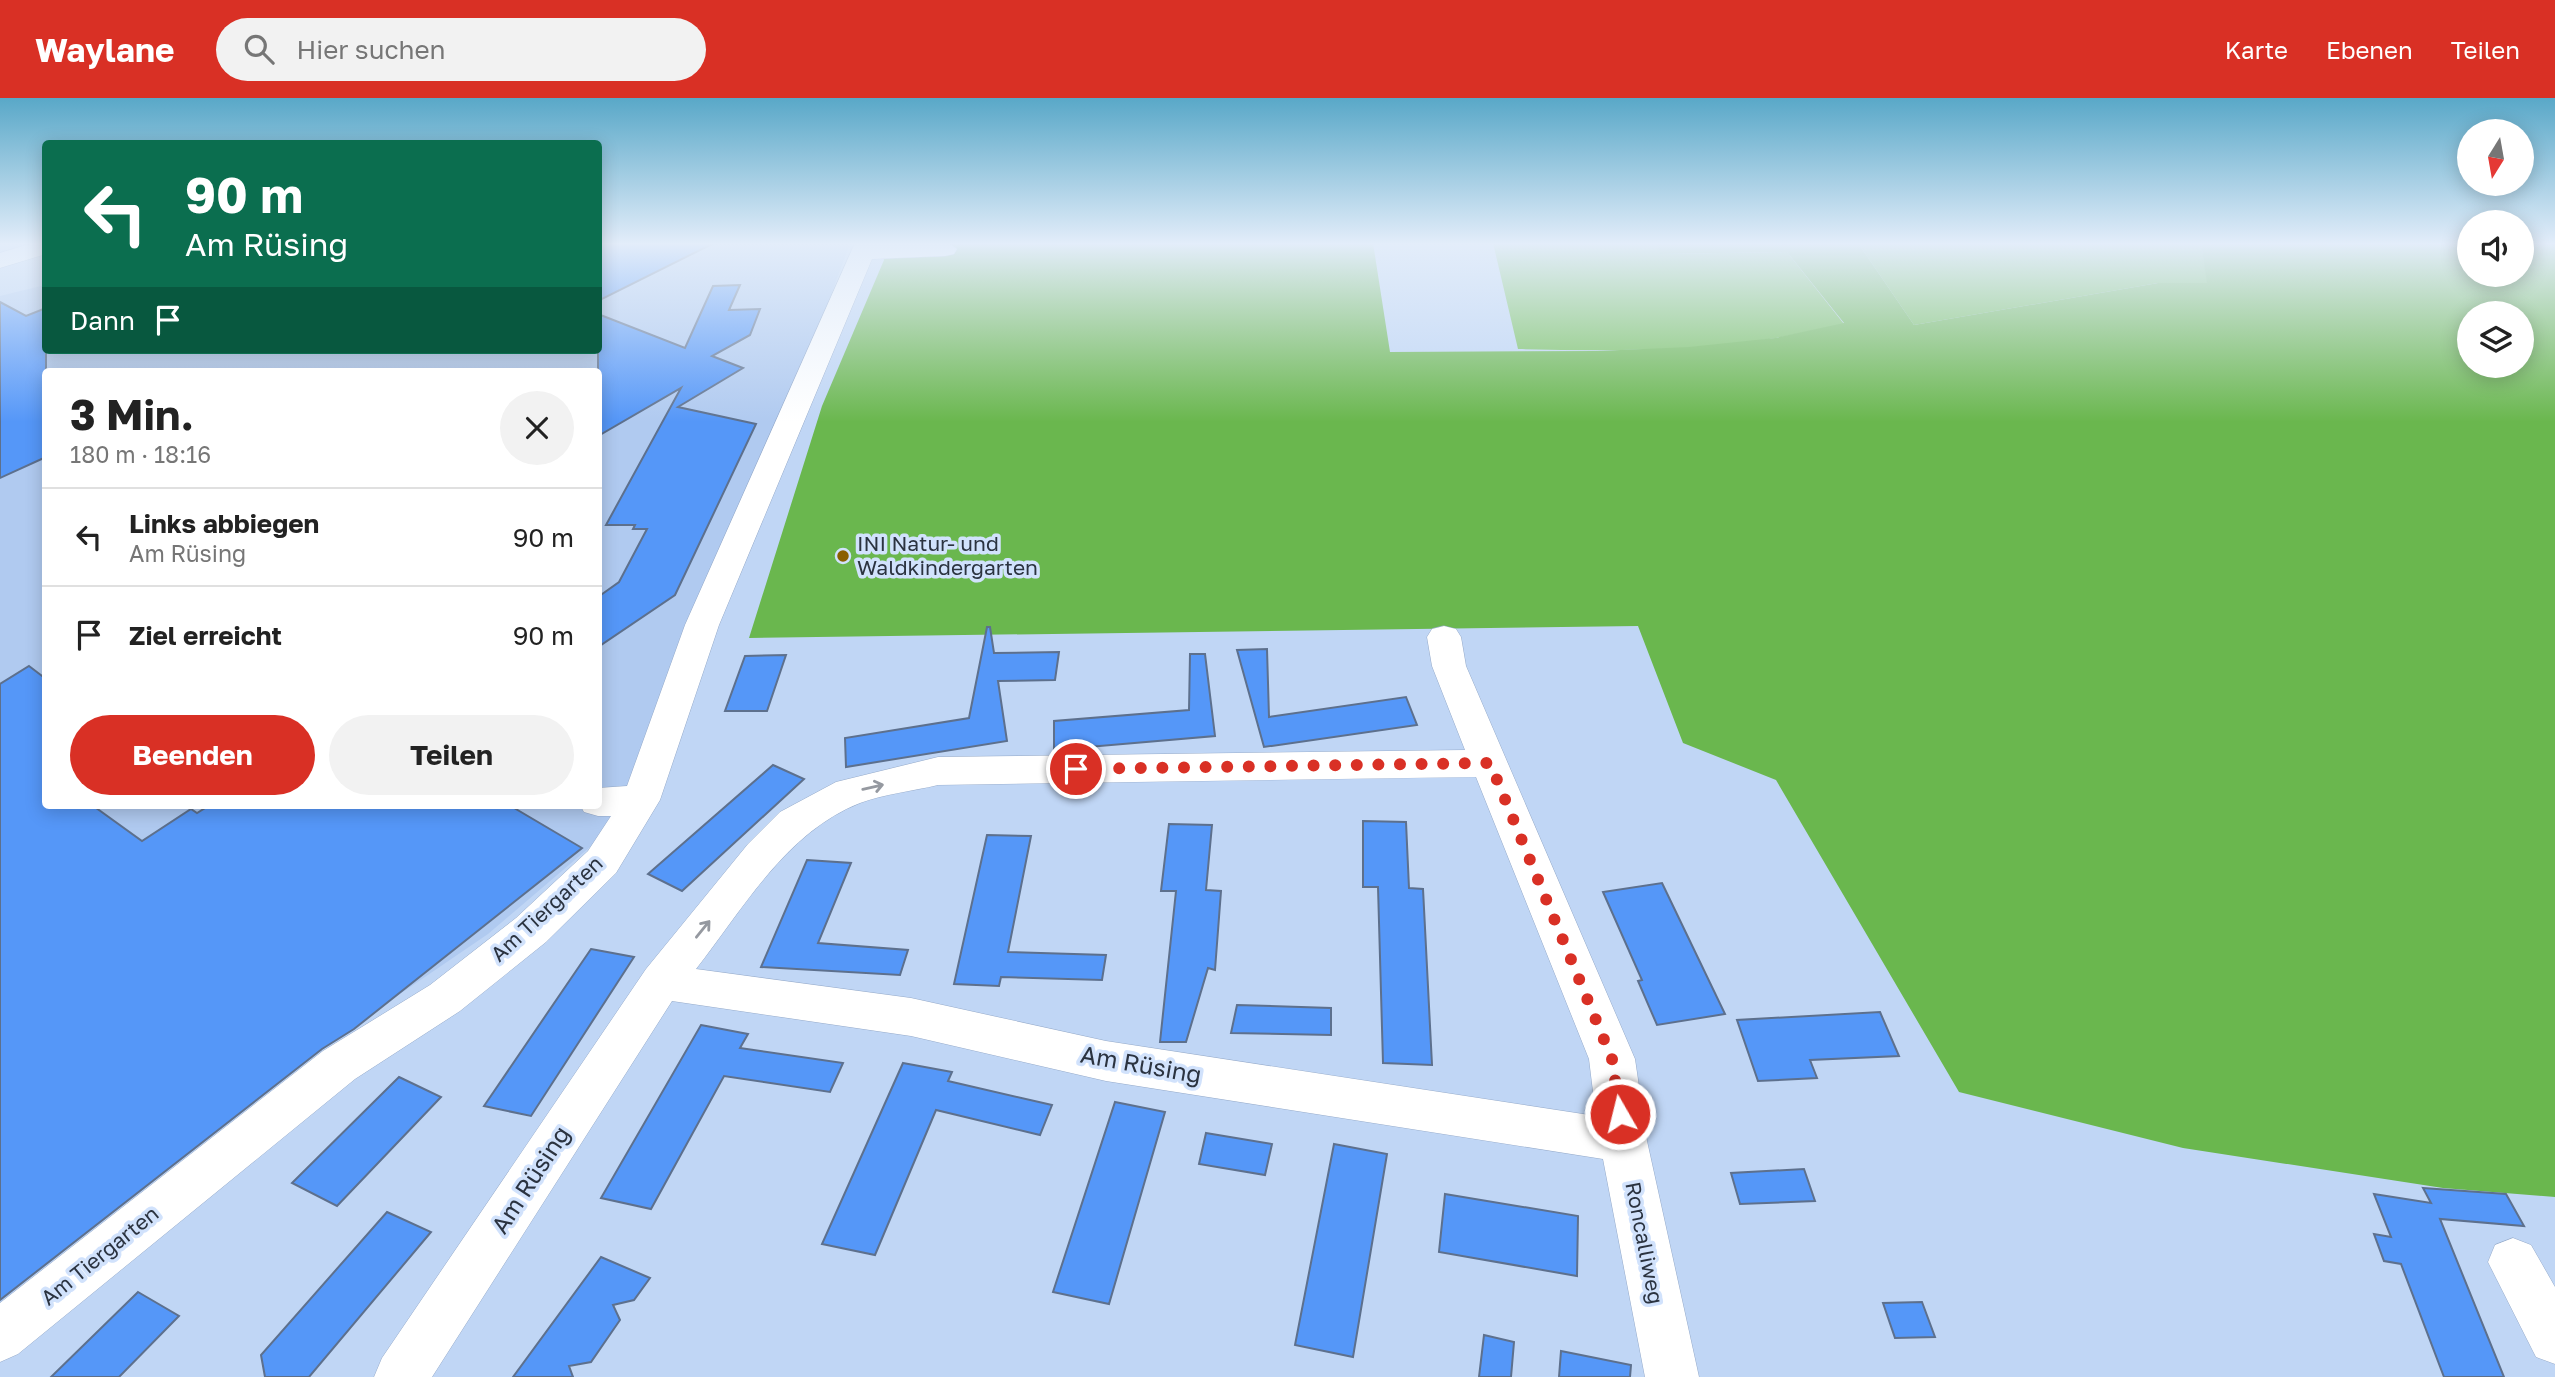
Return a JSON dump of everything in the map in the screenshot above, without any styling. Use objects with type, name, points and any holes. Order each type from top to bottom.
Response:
[{"type":"street","name":"Am Tiergarten","points":[[0,1336],[339,1065],[445,998],[531,930],[602,862],[641,800],[702,625],[841,303]]},
{"type":"street","name":"Roncalliweg","points":[[1444,637],[1449,666],[1612,1059],[1623,1141],[1672,1377]]},
{"type":"street","name":"Am Rüsing","points":[[401,1377],[661,982],[762,855],[794,822],[849,792],[938,771],[1490,763]]},
{"type":"street","points":[[602,802],[641,800]]},
{"type":"street","name":"Am Rüsing","points":[[661,982],[911,1017],[1106,1061],[1623,1141]]},
{"type":"street","points":[[2513,1262],[2555,1338]]},
{"type":"shaded area","points":[[0,303],[42,303],[42,354],[602,354],[602,303],[828,303],[629,807],[597,841],[488,934],[306,1058],[0,1302]]},
{"type":"green space","points":[[866,303],[1382,303],[1390,352],[1597,351],[1689,347],[1775,338],[1844,323],[1828,303],[1899,303],[1914,325],[2044,303],[2457,303],[2457,378],[2534,378],[2534,303],[2555,303],[2555,1197],[2443,1188],[2183,1148],[1959,1092],[1776,780],[1683,743],[1638,626],[749,638],[822,406]]},
{"type":"green space","points":[[1507,303],[1827,303],[1844,324],[1776,338],[1712,346],[1615,350],[1518,349]]},
{"type":"green space","points":[[1899,303],[2044,303],[1914,325]]},
{"type":"building","points":[[1,303],[26,316],[42,310],[42,354],[46,354],[46,368],[42,368],[42,459],[0,478]]},
{"type":"building","points":[[705,303],[732,303],[729,310],[760,309],[750,335],[712,356],[743,368],[678,407],[756,424],[675,595],[602,644],[602,594],[619,582],[647,529],[633,529],[635,525],[606,525],[681,388],[602,434],[602,368],[598,368],[598,354],[602,354],[602,316],[685,348]]},
{"type":"building","points":[[987,627],[990,627],[994,653],[1059,652],[1055,680],[998,681],[1007,741],[846,767],[845,738],[969,718]]},
{"type":"building","points":[[1267,649],[1269,717],[1406,697],[1417,725],[1264,747],[1237,650]]},
{"type":"building","points":[[1190,654],[1205,654],[1215,736],[1054,750],[1054,721],[1189,710]]},
{"type":"building","points":[[786,655],[767,711],[725,711],[745,656]]},
{"type":"building","points":[[29,666],[42,676],[42,809],[98,809],[142,841],[191,809],[197,813],[204,809],[516,809],[582,848],[354,1029],[322,1049],[0,1300],[0,684]]},
{"type":"building","points":[[773,765],[804,779],[682,891],[648,874]]},
{"type":"building","points":[[1363,821],[1406,822],[1409,888],[1423,889],[1432,1065],[1383,1063],[1378,887],[1363,887]]},
{"type":"building","points":[[1169,824],[1212,825],[1206,890],[1221,891],[1215,970],[1208,968],[1186,1042],[1160,1042],[1176,891],[1161,891]]},
{"type":"building","points":[[987,835],[1031,836],[1008,952],[1106,955],[1102,980],[1001,977],[999,986],[954,984]]},
{"type":"building","points":[[807,860],[851,863],[818,943],[908,950],[900,975],[761,967]]},
{"type":"building","points":[[1662,883],[1725,1014],[1657,1025],[1638,981],[1642,980],[1603,892]]},
{"type":"building","points":[[591,949],[634,957],[531,1116],[484,1106]]},
{"type":"building","points":[[1237,1005],[1331,1008],[1331,1035],[1231,1033]]},
{"type":"building","points":[[1880,1012],[1899,1056],[1810,1060],[1817,1078],[1758,1081],[1737,1020]]},
{"type":"building","points":[[701,1025],[748,1034],[740,1048],[843,1063],[830,1092],[724,1076],[651,1209],[601,1198]]},
{"type":"building","points":[[903,1063],[952,1072],[948,1081],[1052,1105],[1040,1135],[936,1110],[875,1255],[822,1244]]},
{"type":"building","points":[[399,1077],[441,1097],[337,1206],[292,1183]]},
{"type":"building","points":[[1115,1102],[1165,1112],[1109,1304],[1053,1292]]},
{"type":"building","points":[[1206,1133],[1272,1144],[1265,1175],[1199,1164]]},
{"type":"building","points":[[1334,1144],[1387,1154],[1353,1357],[1295,1345]]},
{"type":"building","points":[[1804,1169],[1815,1201],[1740,1204],[1731,1173]]},
{"type":"building","points":[[2423,1188],[2506,1194],[2524,1226],[2440,1219],[2504,1377],[2444,1377],[2401,1264],[2384,1261],[2374,1234],[2391,1237],[2374,1194],[2431,1203]]},
{"type":"building","points":[[1445,1194],[1578,1216],[1577,1276],[1439,1252]]},
{"type":"building","points":[[387,1212],[431,1232],[309,1377],[265,1377],[261,1355]]},
{"type":"building","points":[[601,1257],[650,1278],[634,1300],[613,1305],[620,1320],[591,1362],[569,1366],[573,1377],[513,1377]]},
{"type":"building","points":[[138,1292],[179,1316],[119,1377],[51,1377]]},
{"type":"building","points":[[1922,1302],[1935,1337],[1895,1338],[1883,1303]]},
{"type":"building","points":[[1484,1335],[1514,1342],[1511,1377],[1479,1377]]},
{"type":"building","points":[[1561,1351],[1631,1365],[1630,1377],[1559,1377]]},
{"type":"place","name":"INI Natur- und Waldkindergarten","points":[[843,556]]},
{"type":"route","points":[[1076,769],[1490,763],[1612,1059],[1620,1114]]}]
